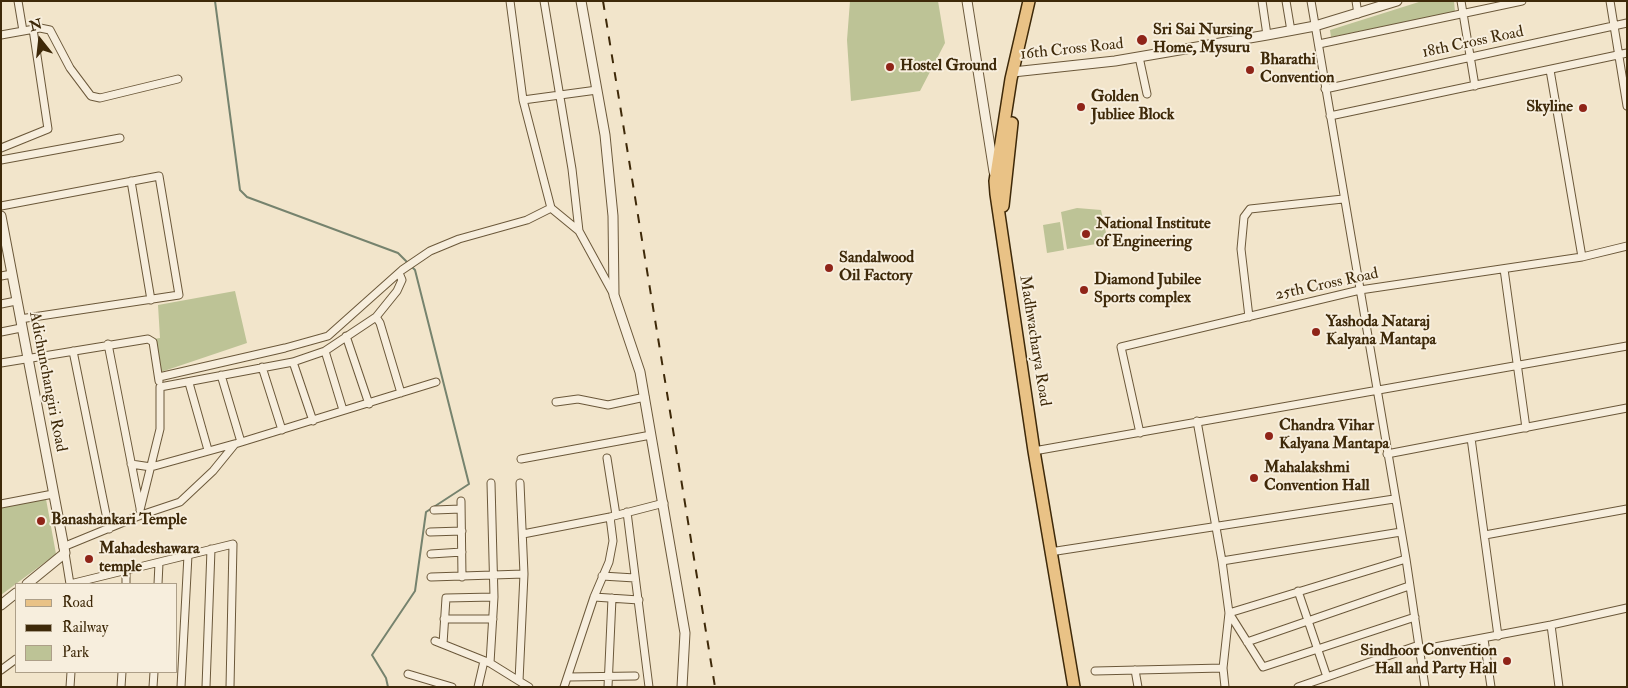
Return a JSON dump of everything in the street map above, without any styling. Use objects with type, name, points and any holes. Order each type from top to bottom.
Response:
[{"type":"main road","name":"Madhwacharya Road","points":[[1029,1],[996,181],[998,216],[1038,451],[1074,687]]},
{"type":"main road","points":[[1016,72],[1036,1]]},
{"type":"main road","name":"Madhwacharya Road","points":[[1016,72],[1003,198],[1038,451]]},
{"type":"main road","name":"Madhwacharya Road","points":[[1054,551],[1081,687]]},
{"type":"street","points":[[18,1],[23,31]]},
{"type":"street","points":[[510,1],[524,100],[551,208],[579,231],[614,295],[640,372],[685,633],[682,687]]},
{"type":"street","points":[[544,1],[575,187],[579,231]]},
{"type":"street","points":[[581,1],[605,134],[613,216],[614,295]]},
{"type":"street","points":[[967,1],[996,181],[1003,198]]},
{"type":"street","points":[[1262,1],[1267,35]]},
{"type":"street","points":[[1286,1],[1291,31]]},
{"type":"street","points":[[1311,1],[1343,199],[1406,560],[1425,687]]},
{"type":"street","points":[[1356,1],[1358,14]]},
{"type":"street","points":[[1461,1],[1475,86]]},
{"type":"street","points":[[1318,44],[1522,1]]},
{"type":"street","points":[[1610,1],[1623,54],[1627,106]]},
{"type":"street","name":"16th Cross Road","points":[[1016,72],[1139,57],[1291,31],[1315,26],[1396,2]]},
{"type":"street","name":"18th Cross Road","points":[[1325,89],[1627,23]]},
{"type":"street","points":[[1,148],[48,129],[33,29]]},
{"type":"street","points":[[1,35],[33,29],[50,30],[70,68],[91,96],[100,98],[178,79]]},
{"type":"street","points":[[1330,116],[1623,54]]},
{"type":"street","points":[[1139,57],[1147,94]]},
{"type":"street","points":[[1550,70],[1582,257]]},
{"type":"street","points":[[524,100],[597,90]]},
{"type":"street","points":[[1,160],[120,138]]},
{"type":"street","points":[[1,206],[159,176],[179,295],[20,324],[1,332]]},
{"type":"street","points":[[131,181],[151,300]]},
{"type":"street","points":[[1249,317],[1241,249],[1244,217],[1250,209],[1343,199]]},
{"type":"street","points":[[159,377],[285,348],[328,336],[401,272],[430,251],[459,239],[527,220],[551,208]]},
{"type":"street","name":"Adichunchangiri Road","points":[[1,216],[64,550]]},
{"type":"street","name":"25th Cross Road","points":[[1140,433],[1121,347],[1360,290],[1582,257],[1627,246]]},
{"type":"street","points":[[1504,269],[1526,428]]},
{"type":"street","points":[[160,387],[293,362],[326,351],[376,317],[397,291],[402,280],[401,272]]},
{"type":"street","points":[[1,276],[12,274]]},
{"type":"street","points":[[1,304],[16,301]]},
{"type":"street","points":[[376,317],[380,322],[401,393]]},
{"type":"street","points":[[346,336],[369,404]]},
{"type":"street","points":[[1,363],[108,344],[152,340],[160,387],[160,429],[140,513]]},
{"type":"street","points":[[108,344],[140,513]]},
{"type":"street","points":[[1038,451],[1196,421],[1627,346]]},
{"type":"street","points":[[73,351],[109,529]]},
{"type":"street","points":[[326,351],[343,410]]},
{"type":"street","points":[[293,362],[313,421]]},
{"type":"street","points":[[262,367],[282,430]]},
{"type":"street","points":[[221,375],[238,443]]},
{"type":"street","points":[[130,464],[151,468],[313,421],[436,382]]},
{"type":"street","points":[[189,383],[208,450]]},
{"type":"street","points":[[556,402],[578,399],[608,405],[645,397]]},
{"type":"street","points":[[1387,454],[1627,408]]},
{"type":"street","points":[[1196,421],[1222,561],[1229,613],[1223,668],[1225,687]]},
{"type":"street","points":[[521,459],[651,436]]},
{"type":"street","points":[[1470,438],[1498,636]]},
{"type":"street","points":[[28,583],[64,550],[140,513],[168,507],[184,499],[238,443]]},
{"type":"street","points":[[564,687],[594,597],[612,552],[613,516],[607,458]]},
{"type":"street","points":[[478,687],[487,662],[493,619],[491,483]]},
{"type":"street","points":[[519,681],[524,574],[520,483]]},
{"type":"street","points":[[1,504],[53,494]]},
{"type":"street","points":[[1054,551],[1216,528],[1394,499]]},
{"type":"street","points":[[523,534],[613,516],[664,503]]},
{"type":"street","points":[[434,510],[461,505],[462,577]]},
{"type":"street","points":[[1485,535],[1627,509]]},
{"type":"street","points":[[627,512],[639,600],[640,628],[649,687]]},
{"type":"street","points":[[430,532],[462,531]]},
{"type":"street","points":[[1222,561],[1401,532]]},
{"type":"street","points":[[75,583],[126,572],[233,544],[230,687]]},
{"type":"street","points":[[206,687],[211,549]]},
{"type":"street","points":[[64,550],[70,583]]},
{"type":"street","points":[[431,554],[462,552]]},
{"type":"street","points":[[181,687],[188,555]]},
{"type":"street","points":[[1229,613],[1406,560]]},
{"type":"street","points":[[158,583],[159,563]]},
{"type":"street","points":[[126,572],[126,583]]},
{"type":"street","points":[[431,577],[524,574]]},
{"type":"street","points":[[602,576],[635,578]]},
{"type":"street","points":[[1247,642],[1410,586]]},
{"type":"street","points":[[1298,591],[1327,677]]},
{"type":"street","points":[[1,605],[15,594]]},
{"type":"street","points":[[443,644],[446,598],[494,597]]},
{"type":"street","points":[[594,597],[639,600]]},
{"type":"street","points":[[608,687],[612,598]]},
{"type":"street","points":[[1298,687],[1419,648],[1484,639],[1627,608]]},
{"type":"street","points":[[1229,613],[1263,668],[1415,617]]},
{"type":"street","points":[[444,619],[493,619]]},
{"type":"street","points":[[1551,625],[1559,687]]},
{"type":"street","points":[[1484,639],[1491,687]]},
{"type":"street","points":[[434,641],[487,662],[529,687]]},
{"type":"street","points":[[1,670],[15,660]]},
{"type":"street","points":[[1095,671],[1223,668]]},
{"type":"street","points":[[1135,670],[1138,687]]},
{"type":"street","points":[[70,687],[71,673]]},
{"type":"street","points":[[121,687],[122,673]]},
{"type":"street","points":[[153,687],[154,673]]},
{"type":"street","points":[[408,674],[452,687]]},
{"type":"street","points":[[568,676],[635,676]]},
{"type":"green space","name":"Hostel Ground","points":[[850,1],[938,1],[945,43],[920,91],[851,101],[847,40]]},
{"type":"green space","points":[[1422,1],[1454,1],[1455,12],[1331,37],[1330,30]]},
{"type":"green space","points":[[1077,208],[1101,210],[1108,242],[1067,249],[1061,212]]},
{"type":"green space","points":[[1060,222],[1064,250],[1047,253],[1043,225]]},
{"type":"green space","points":[[235,291],[247,343],[161,372],[154,339],[160,338],[158,305]]},
{"type":"green space","points":[[46,499],[56,554],[1,595],[1,508]]},
{"type":"waterway","points":[[215,1],[240,190],[247,197],[398,253],[408,263]]},
{"type":"waterway","points":[[388,687],[386,678],[372,655],[415,591],[426,512],[469,484],[415,270],[411,266]]},
{"type":"railway","points":[[603,1],[715,687]]},
{"type":"place","name":"Sri Sai Nursing Home, Mysuru","points":[[1142,40]]},
{"type":"place","name":"Hostel Ground","points":[[890,67]]},
{"type":"place","name":"Bharathi Convention","points":[[1250,70]]},
{"type":"place","name":"Golden Jubliee Block","points":[[1081,107]]},
{"type":"place","name":"Skyline","points":[[1583,108]]},
{"type":"place","name":"National Institute of Engineering","points":[[1086,234]]},
{"type":"place","name":"Sandalwood Oil Factory","points":[[829,268]]},
{"type":"place","name":"Diamond Jubilee Sports complex","points":[[1084,290]]},
{"type":"place","name":"Yashoda Nataraj Kalyana Mantapa","points":[[1316,332]]},
{"type":"place","name":"Chandra Vihar Kalyana Mantapa","points":[[1269,436]]},
{"type":"place","name":"Mahalakshmi Convention Hall","points":[[1254,478]]},
{"type":"place","name":"Banashankari Temple","points":[[41,521]]},
{"type":"place","name":"Mahadeshawara temple","points":[[89,559]]},
{"type":"place","name":"Sindhoor Convention Hall and Party Hall","points":[[1507,661]]}]
